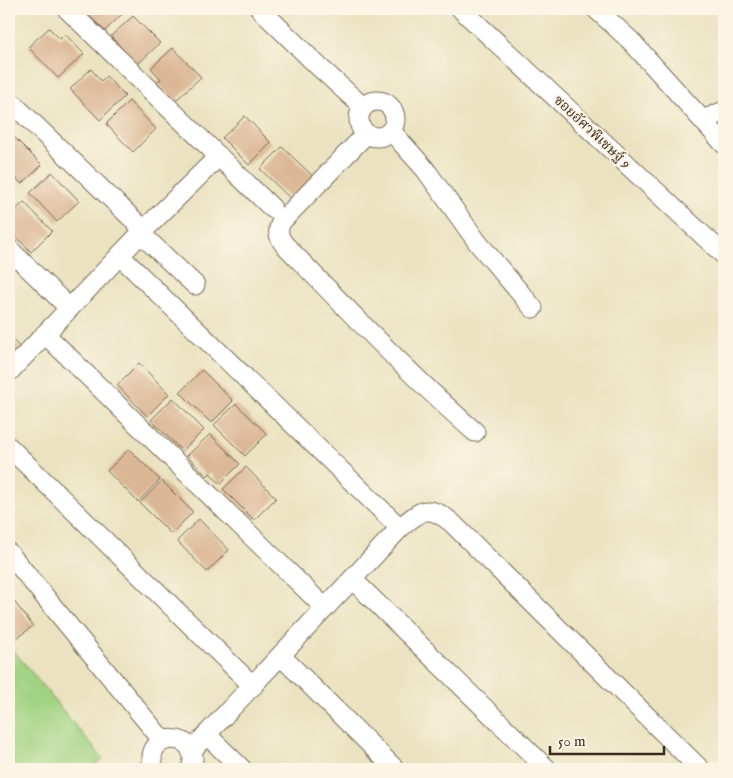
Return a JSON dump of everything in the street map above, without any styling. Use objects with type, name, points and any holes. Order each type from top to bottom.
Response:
[{"type":"street","points":[[66,9],[272,208]]},
{"type":"street","points":[[260,9],[363,107]]},
{"type":"street","name":"ซอยอัศวพิเชษฐ์ 9","points":[[460,9],[724,255]]},
{"type":"street","points":[[596,9],[631,41],[724,144]]},
{"type":"street","points":[[9,100],[195,285]]},
{"type":"street","points":[[377,100],[392,108],[395,115],[395,124],[391,131],[380,138],[366,134],[361,129],[358,121],[363,107],[377,100]]},
{"type":"street","points":[[703,120],[724,111]]},
{"type":"street","points":[[391,131],[425,169],[478,243],[533,308]]},
{"type":"street","points":[[366,134],[281,222],[278,228],[279,238],[384,346],[475,432]]},
{"type":"street","points":[[9,372],[69,308],[219,156]]},
{"type":"street","points":[[9,249],[69,308]]},
{"type":"street","points":[[120,256],[400,528]]},
{"type":"street","points":[[45,334],[325,608]]},
{"type":"street","points":[[9,447],[253,686]]},
{"type":"street","points":[[191,760],[207,735],[400,528],[421,512],[430,510],[440,513],[700,769]]},
{"type":"street","points":[[9,552],[163,741]]},
{"type":"street","points":[[353,580],[547,769]]},
{"type":"street","points":[[281,656],[395,769]]},
{"type":"street","points":[[207,735],[242,769]]},
{"type":"street","points":[[154,769],[152,756],[158,744],[170,739],[182,742],[191,760]]},
{"type":"green space","points":[[9,645],[103,759],[88,769],[9,769]]},
{"type":"building","points":[[82,9],[125,9],[126,10],[105,31]]},
{"type":"building","points":[[133,16],[160,43],[137,65],[111,36]]},
{"type":"building","points":[[49,28],[60,39],[65,34],[84,54],[58,78],[28,47]]},
{"type":"building","points":[[173,48],[201,77],[175,101],[157,82],[161,79],[151,68]]},
{"type":"building","points":[[91,69],[101,81],[106,76],[125,96],[100,120],[70,89]]},
{"type":"building","points":[[129,101],[156,129],[133,152],[106,124]]},
{"type":"building","points":[[245,116],[271,143],[249,165],[222,138]]},
{"type":"building","points":[[14,137],[42,165],[22,184],[9,172],[9,141]]},
{"type":"building","points":[[282,147],[318,181],[296,204],[260,169]]},
{"type":"building","points":[[52,172],[79,201],[57,222],[30,193]]},
{"type":"building","points":[[24,202],[52,231],[31,252],[9,229],[9,216]]},
{"type":"building","points":[[9,336],[22,350],[9,363]]},
{"type":"building","points":[[139,363],[169,394],[147,416],[117,385]]},
{"type":"building","points":[[202,370],[233,401],[211,423],[180,392]]},
{"type":"building","points":[[173,398],[204,430],[182,451],[151,420]]},
{"type":"building","points":[[236,404],[267,434],[245,456],[214,425]]},
{"type":"building","points":[[210,434],[240,464],[220,484],[210,473],[207,476],[187,456]]},
{"type":"building","points":[[129,449],[160,480],[138,502],[107,471]]},
{"type":"building","points":[[246,467],[276,498],[254,520],[223,489]]},
{"type":"building","points":[[162,481],[193,512],[171,534],[140,503]]},
{"type":"building","points":[[199,519],[229,550],[207,572],[177,541]]},
{"type":"building","points":[[9,595],[33,626],[9,644]]}]
